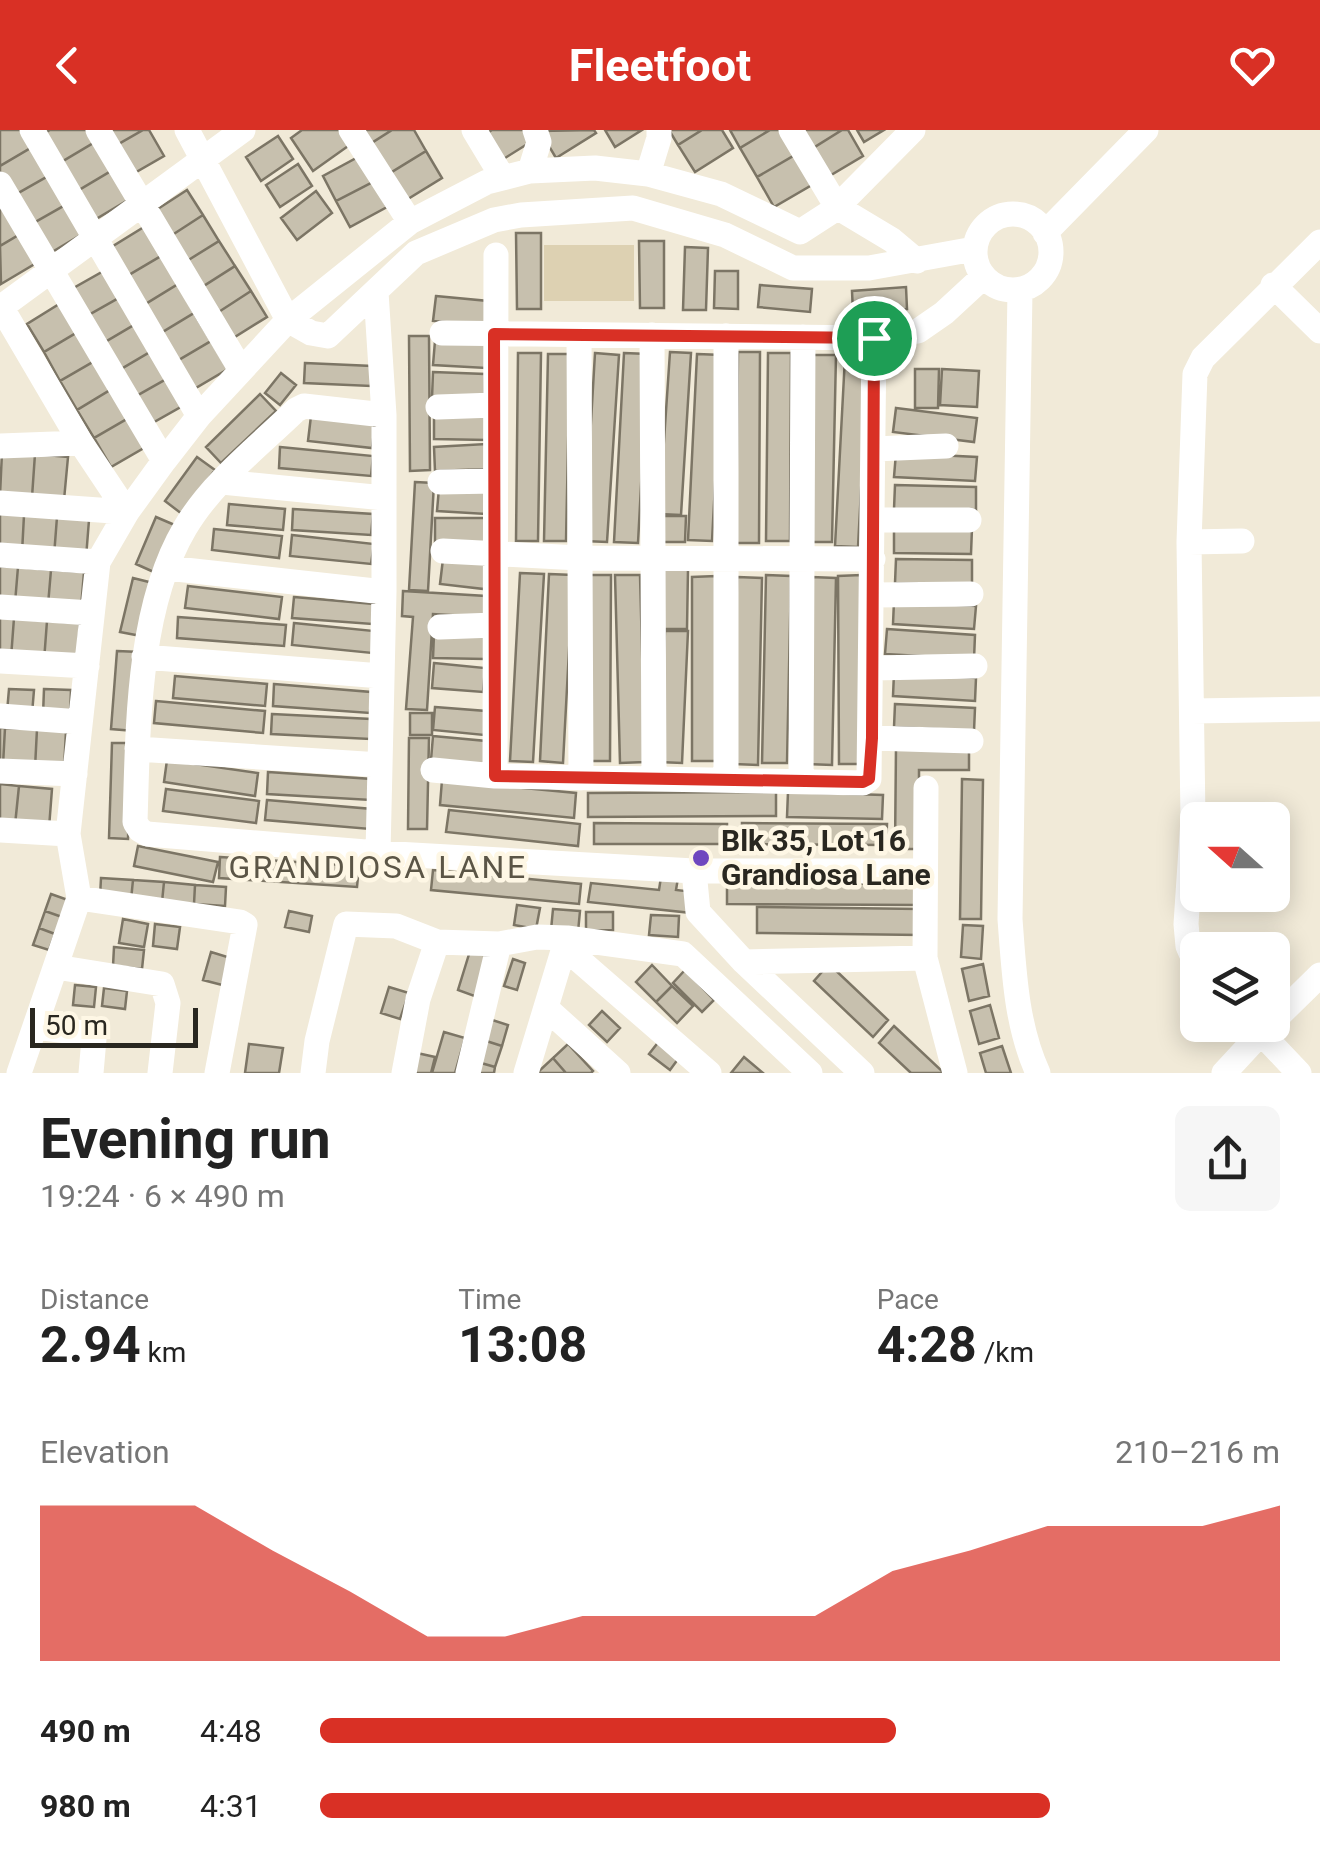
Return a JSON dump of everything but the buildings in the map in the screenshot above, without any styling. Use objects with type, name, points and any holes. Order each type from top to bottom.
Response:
[{"type":"street","points":[[32,130],[199,416]]},
{"type":"street","points":[[98,130],[241,370]]},
{"type":"street","points":[[187,130],[288,320],[311,334],[328,336],[416,253],[494,220],[522,215],[633,208],[725,235],[793,268],[869,268],[974,249]]},
{"type":"street","points":[[127,512],[0,307],[244,130]]},
{"type":"street","points":[[351,130],[410,222]]},
{"type":"street","points":[[474,130],[503,178]]},
{"type":"street","points":[[530,171],[539,142],[535,130]]},
{"type":"street","points":[[648,174],[659,130]]},
{"type":"street","points":[[791,130],[837,207],[892,240],[917,262]]},
{"type":"street","points":[[793,268],[800,232],[837,207],[913,130]]},
{"type":"street","points":[[1046,232],[1146,130]]},
{"type":"street","points":[[19,1073],[79,898],[68,834],[98,562],[164,460],[241,370],[288,320],[410,222],[487,182],[530,171],[594,168],[648,174],[721,194],[800,232]]},
{"type":"street","points":[[0,184],[164,460]]},
{"type":"street","points":[[1004,215],[1028,216],[1046,232],[1051,252],[1045,272],[1030,286],[1020,290],[1000,288],[983,277],[974,249],[984,227],[1004,215]]},
{"type":"street","points":[[1187,932],[1193,820],[1189,542],[1195,374],[1204,358],[1320,242]]},
{"type":"street","points":[[495,776],[496,254]]},
{"type":"street","points":[[442,333],[874,338],[918,331],[983,277]]},
{"type":"street","points":[[1274,286],[1320,331]]},
{"type":"street","points":[[1020,290],[1010,920],[1014,978],[1027,1049],[1038,1073]]},
{"type":"street","points":[[376,292],[384,415],[378,853]]},
{"type":"street","points":[[579,335],[580,778]]},
{"type":"street","points":[[652,335],[654,779]]},
{"type":"street","points":[[726,336],[726,780]]},
{"type":"street","points":[[800,781],[802,337]]},
{"type":"street","points":[[433,770],[580,778],[863,782],[869,779],[874,338]]},
{"type":"street","points":[[384,415],[304,406],[296,410],[222,482],[186,526],[167,568],[144,657],[135,822],[140,830],[148,834],[378,853],[694,871],[925,871]]},
{"type":"street","points":[[438,407],[494,406]]},
{"type":"street","points":[[0,446],[81,443]]},
{"type":"street","points":[[874,449],[946,446]]},
{"type":"street","points":[[440,482],[495,481]]},
{"type":"street","points":[[222,482],[384,498]]},
{"type":"street","points":[[0,503],[127,512]]},
{"type":"street","points":[[874,520],[969,520]]},
{"type":"street","points":[[1189,542],[1242,541]]},
{"type":"street","points":[[443,552],[580,558],[874,559]]},
{"type":"street","points":[[0,554],[98,562]]},
{"type":"street","points":[[167,568],[384,592]]},
{"type":"street","points":[[873,595],[972,594]]},
{"type":"street","points":[[0,607],[91,613]]},
{"type":"street","points":[[440,627],[495,625]]},
{"type":"street","points":[[144,657],[381,676]]},
{"type":"street","points":[[0,661],[87,666]]},
{"type":"street","points":[[873,668],[975,666]]},
{"type":"street","points":[[1192,710],[1320,709]]},
{"type":"street","points":[[0,716],[80,722]]},
{"type":"street","points":[[872,738],[971,741]]},
{"type":"street","points":[[138,749],[380,765]]},
{"type":"street","points":[[0,771],[75,774]]},
{"type":"street","points":[[926,788],[925,958],[955,1073]]},
{"type":"street","points":[[0,830],[68,834]]},
{"type":"street","points":[[694,871],[698,912],[744,962],[862,1073]]},
{"type":"street","points":[[79,898],[240,922],[245,926],[217,1073]]},
{"type":"street","points":[[314,1073],[317,1041],[346,924],[396,926],[437,942],[498,944],[537,936],[683,954],[810,1073]]},
{"type":"street","points":[[404,1073],[418,999],[437,942]]},
{"type":"street","points":[[526,1073],[566,942]]},
{"type":"street","points":[[566,942],[710,1073]]},
{"type":"street","points":[[468,1073],[498,944]]},
{"type":"street","points":[[744,962],[925,958]]},
{"type":"street","points":[[56,967],[162,984],[168,1003],[160,1073]]},
{"type":"street","points":[[1290,1002],[1320,975]]},
{"type":"street","points":[[546,1008],[618,1073]]},
{"type":"street","points":[[35,1027],[84,1033],[94,1038],[90,1073]]},
{"type":"street","points":[[1224,1073],[1250,1042]]},
{"type":"street","points":[[1276,1042],[1299,1073]]},
{"type":"shaded area","points":[[544,245],[634,245],[634,301],[544,301]]},
{"type":"place","name":"Blk 35, Lot 16 Grandiosa Lane","points":[[701,858]]},
{"type":"district","name":"GRANDIOSA LANE","points":[[378,867]]},
{"type":"route","points":[[494,334],[874,338],[869,779],[863,782],[495,776],[494,334]]}]
